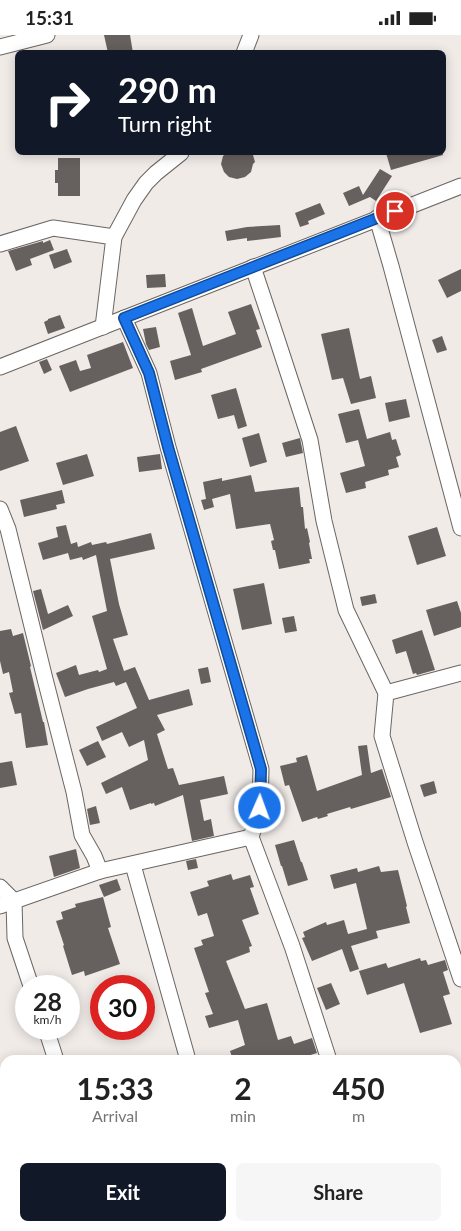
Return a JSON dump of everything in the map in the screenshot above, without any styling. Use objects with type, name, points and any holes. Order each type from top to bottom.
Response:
[{"type":"street","points":[[0,47],[47,35]]},
{"type":"street","points":[[245,50],[251,35]]},
{"type":"street","points":[[103,327],[114,237],[134,200],[146,183],[178,155]]},
{"type":"street","points":[[0,367],[461,185]]},
{"type":"street","points":[[376,218],[391,265],[461,528]]},
{"type":"street","points":[[0,244],[53,228],[114,237]]},
{"type":"street","points":[[253,267],[310,440],[324,521],[346,610],[386,693],[382,736],[461,979]]},
{"type":"street","points":[[124,318],[149,373],[168,447],[261,769],[260,808],[251,837],[292,947],[327,1055]]},
{"type":"street","points":[[0,509],[8,529],[74,792],[82,835],[100,871]]},
{"type":"street","points":[[386,693],[461,673]]},
{"type":"street","points":[[7,903],[100,871],[251,837]]},
{"type":"street","points":[[133,865],[187,1055]]},
{"type":"street","points":[[0,887],[7,903],[15,937],[27,975]]},
{"type":"street","points":[[50,1040],[54,1055]]},
{"type":"building","points":[[104,35],[130,35],[132,50],[107,50]]},
{"type":"building","points":[[253,155],[255,162],[251,172],[245,177],[237,179],[229,177],[224,172],[221,164],[223,156]]},
{"type":"building","points":[[387,155],[443,155],[391,170]]},
{"type":"building","points":[[58,158],[80,158],[80,196],[58,196],[55,170],[58,170]]},
{"type":"building","points":[[380,169],[392,176],[376,201],[370,197],[349,206],[343,193],[359,186],[363,195]]},
{"type":"building","points":[[320,203],[325,214],[308,221],[309,224],[300,227],[295,213]]},
{"type":"building","points":[[280,225],[281,237],[247,241],[247,238],[227,241],[225,231],[247,227]]},
{"type":"building","points":[[50,240],[54,250],[30,259],[32,265],[16,271],[8,251]]},
{"type":"building","points":[[67,249],[72,262],[54,269],[49,255]]},
{"type":"building","points":[[461,269],[461,291],[447,298],[438,280]]},
{"type":"building","points":[[165,274],[166,287],[147,288],[146,275]]},
{"type":"building","points":[[251,304],[260,329],[256,330],[262,347],[201,369],[202,372],[175,380],[170,361],[191,355],[178,313],[192,308],[203,346],[236,334],[228,312]]},
{"type":"building","points":[[60,315],[65,328],[48,334],[44,322]]},
{"type":"building","points":[[156,327],[160,347],[149,350],[143,329]]},
{"type":"building","points":[[349,328],[360,379],[371,376],[376,398],[351,404],[343,378],[332,380],[321,334]]},
{"type":"building","points":[[442,336],[447,350],[437,353],[432,340]]},
{"type":"building","points":[[123,342],[133,368],[70,392],[59,366],[76,360],[80,371],[91,368],[87,355]]},
{"type":"building","points":[[47,359],[52,370],[44,374],[39,362]]},
{"type":"building","points":[[236,388],[247,426],[238,429],[234,415],[218,419],[211,395]]},
{"type":"building","points":[[406,399],[410,417],[389,422],[385,403]]},
{"type":"building","points":[[359,409],[367,439],[390,432],[392,440],[396,439],[401,455],[396,457],[399,467],[388,470],[389,475],[365,482],[366,488],[346,493],[340,473],[365,466],[358,440],[346,443],[338,414]]},
{"type":"building","points":[[16,426],[29,461],[0,471],[0,432]]},
{"type":"building","points":[[259,433],[267,462],[250,467],[242,438]]},
{"type":"building","points":[[300,438],[303,453],[286,457],[282,443]]},
{"type":"building","points":[[87,454],[94,476],[63,485],[56,463]]},
{"type":"building","points":[[160,454],[162,469],[139,472],[137,457]]},
{"type":"building","points":[[251,475],[255,492],[299,487],[305,529],[307,528],[310,542],[312,559],[309,559],[310,563],[279,569],[271,541],[274,540],[270,524],[236,529],[230,494],[212,499],[214,507],[204,510],[201,500],[206,499],[203,482],[222,478],[222,481]]},
{"type":"building","points":[[62,490],[65,503],[56,505],[57,509],[24,517],[20,500]]},
{"type":"building","points":[[66,525],[71,544],[77,542],[78,547],[91,542],[92,545],[106,542],[107,544],[151,533],[155,549],[110,559],[119,604],[128,635],[113,639],[124,671],[135,667],[149,700],[189,689],[193,705],[157,715],[165,730],[157,734],[168,769],[173,768],[179,785],[224,776],[228,794],[200,800],[204,821],[211,819],[214,836],[192,841],[183,795],[155,806],[154,803],[151,803],[130,810],[122,787],[106,794],[101,783],[148,760],[144,740],[129,747],[122,732],[102,741],[96,727],[137,708],[126,682],[116,686],[114,682],[65,697],[56,673],[76,665],[79,675],[107,669],[92,616],[107,611],[96,555],[83,560],[82,557],[70,560],[68,553],[43,560],[38,543],[58,537],[56,527]]},
{"type":"building","points":[[437,527],[446,556],[417,565],[408,536]]},
{"type":"building","points":[[264,583],[272,624],[242,630],[233,589]]},
{"type":"building","points":[[41,589],[48,614],[68,605],[73,616],[43,630],[33,591]]},
{"type":"building","points":[[375,594],[377,603],[362,606],[360,597]]},
{"type":"building","points":[[457,601],[461,613],[461,627],[434,636],[426,610]]},
{"type":"building","points":[[294,616],[297,631],[285,633],[282,618]]},
{"type":"building","points":[[11,629],[13,636],[23,633],[48,745],[26,748],[21,713],[15,714],[9,693],[13,692],[9,672],[3,674],[0,661],[0,631]]},
{"type":"building","points":[[422,630],[435,670],[417,675],[416,673],[413,674],[406,651],[396,654],[392,640]]},
{"type":"building","points":[[208,667],[211,682],[201,684],[198,669]]},
{"type":"building","points":[[98,741],[106,757],[87,766],[79,750]]},
{"type":"building","points":[[367,745],[371,773],[382,769],[391,797],[302,822],[289,785],[285,786],[280,766],[297,762],[296,758],[307,755],[317,791],[362,775],[358,746]]},
{"type":"building","points":[[12,761],[17,785],[0,788],[0,763]]},
{"type":"building","points":[[434,781],[437,793],[424,797],[420,785]]},
{"type":"building","points":[[96,806],[100,823],[90,825],[87,809]]},
{"type":"building","points":[[294,840],[308,880],[288,886],[275,845]]},
{"type":"building","points":[[76,849],[80,868],[54,877],[49,856]]},
{"type":"building","points":[[196,859],[198,868],[188,870],[186,861]]},
{"type":"building","points":[[379,866],[381,872],[398,870],[410,923],[376,931],[378,938],[351,946],[359,969],[350,972],[342,949],[312,961],[302,938],[305,937],[303,932],[326,922],[327,925],[344,920],[348,934],[367,929],[356,883],[334,889],[330,875],[357,868],[358,872]]},
{"type":"building","points":[[231,874],[233,880],[250,875],[254,887],[250,888],[259,914],[242,920],[252,946],[249,947],[250,952],[226,961],[245,1009],[267,1003],[278,1040],[291,1036],[294,1044],[312,1038],[317,1053],[310,1055],[231,1055],[230,1051],[245,1045],[238,1020],[209,1028],[205,1016],[213,1014],[205,993],[209,992],[194,948],[203,945],[201,940],[214,936],[207,913],[198,916],[190,892],[209,886],[207,881]]},
{"type":"building","points":[[117,879],[121,890],[104,897],[99,885]]},
{"type":"building","points":[[103,897],[111,927],[108,928],[120,964],[85,976],[84,971],[72,975],[56,921],[63,919],[61,912],[76,907],[75,904]]},
{"type":"building","points":[[420,958],[421,961],[426,960],[428,965],[445,960],[448,970],[443,972],[450,994],[443,996],[452,1024],[420,1033],[404,983],[367,995],[359,971],[386,963],[388,968]]},
{"type":"building","points":[[331,983],[340,1004],[326,1010],[317,988]]},
{"type":"route","points":[[260,808],[261,769],[168,447],[149,373],[124,318],[395,211]]}]
